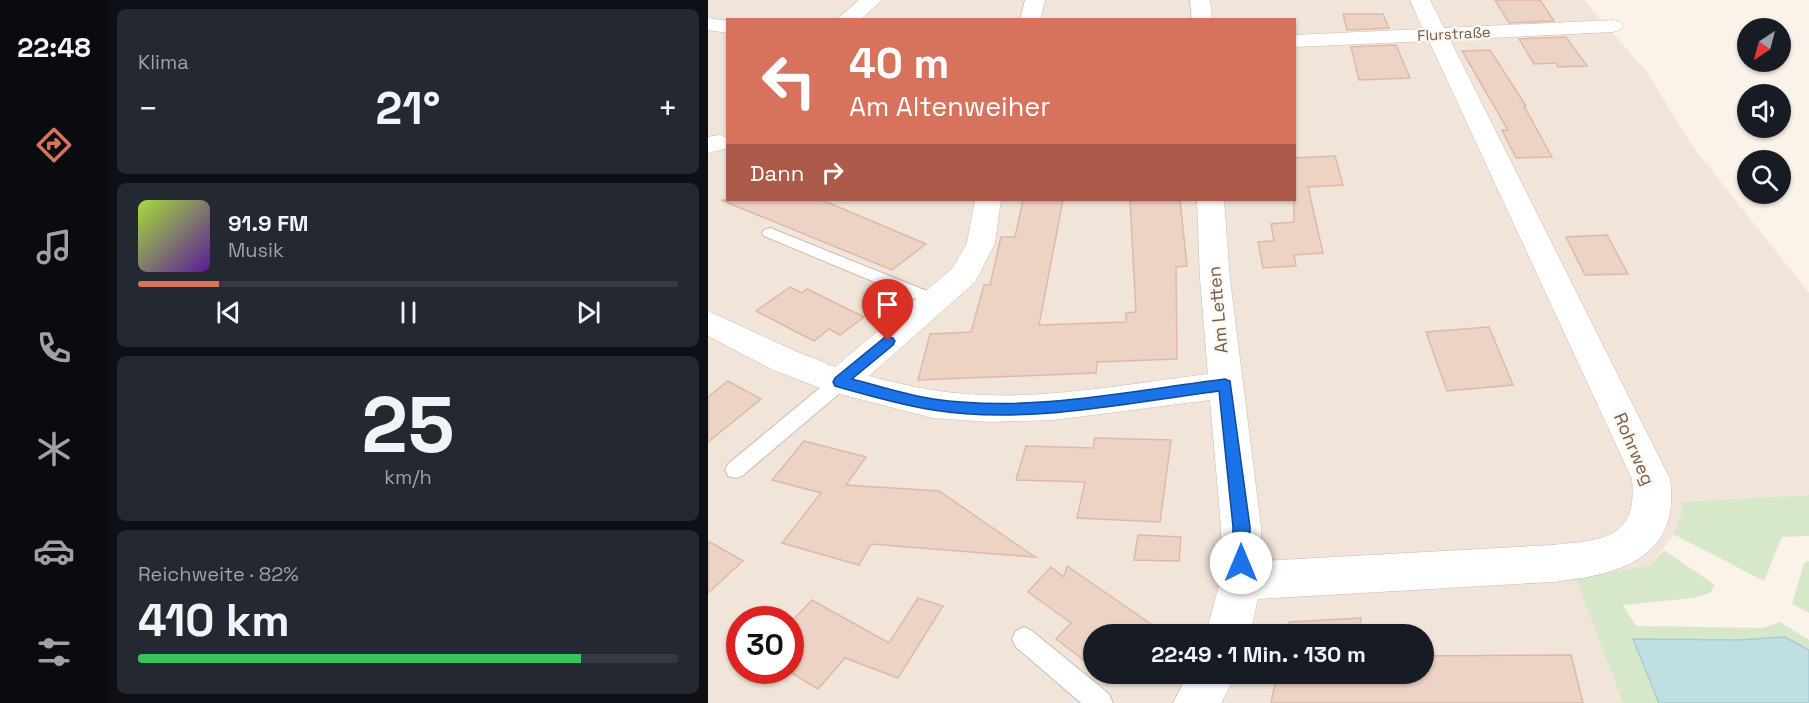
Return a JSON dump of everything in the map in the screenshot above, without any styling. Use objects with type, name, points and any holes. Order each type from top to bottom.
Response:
[{"type":"street","points":[[849,18],[872,0]]},
{"type":"street","points":[[1030,18],[1035,0]]},
{"type":"street","points":[[1200,0],[1202,18]]},
{"type":"street","name":"Rohrweg","points":[[1241,581],[1545,564],[1597,557],[1626,547],[1641,532],[1649,519],[1654,500],[1651,479],[1434,35],[1420,0]]},
{"type":"street","points":[[708,24],[726,27]]},
{"type":"street","name":"Flurstraße","points":[[1296,41],[1613,26]]},
{"type":"street","points":[[840,382],[964,275],[981,243],[987,201]]},
{"type":"street","name":"Am Letten","points":[[1211,201],[1215,279],[1225,385],[1242,527],[1241,581],[1230,624]]},
{"type":"street","points":[[708,322],[783,360],[840,382],[933,404],[988,408],[1054,406],[1225,385]]},
{"type":"street","points":[[1196,703],[1207,684]]},
{"type":"lane","points":[[770,232],[936,300]]},
{"type":"lane","points":[[735,470],[840,382]]},
{"type":"lane","points":[[1024,639],[1100,703]]},
{"type":"shaded area","points":[[708,0],[1584,0],[1646,71],[1691,144],[1809,293],[1809,495],[1680,502],[1687,518],[1649,566],[1575,577],[1623,703],[708,703]]},
{"type":"green space","points":[[1809,495],[1809,536],[1782,537],[1764,581],[1673,534],[1683,511],[1680,502]]},
{"type":"green space","points":[[1664,550],[1715,585],[1710,593],[1694,598],[1623,605],[1636,626],[1763,628],[1780,622],[1809,640],[1809,703],[1623,703],[1575,577],[1649,566]]},
{"type":"green space","points":[[1809,561],[1809,613],[1792,604],[1804,563]]},
{"type":"water","points":[[1785,637],[1809,650],[1809,703],[1659,703],[1633,639],[1739,640]]},
{"type":"building","points":[[1495,0],[1540,0],[1554,21],[1509,23]]},
{"type":"building","points":[[1343,14],[1383,14],[1389,28],[1347,30]]},
{"type":"building","points":[[1566,37],[1587,66],[1558,67],[1556,63],[1534,64],[1519,39]]},
{"type":"building","points":[[1396,45],[1410,78],[1359,80],[1351,47]]},
{"type":"building","points":[[1490,50],[1526,106],[1524,106],[1552,157],[1516,158],[1502,130],[1508,130],[1462,51]]},
{"type":"building","points":[[1335,156],[1343,185],[1308,187],[1323,253],[1294,255],[1296,266],[1263,268],[1258,242],[1274,241],[1271,224],[1294,222],[1296,158]]},
{"type":"building","points":[[721,200],[824,201],[926,244],[892,270]]},
{"type":"building","points":[[1023,201],[1063,201],[1039,325],[1126,322],[1126,313],[1136,312],[1130,201],[1180,201],[1187,266],[1176,267],[1177,359],[1097,362],[1096,373],[918,380],[930,334],[971,332],[984,285],[990,285],[1001,237],[1015,237]]},
{"type":"building","points":[[1607,235],[1628,274],[1585,275],[1566,237]]},
{"type":"building","points":[[790,287],[802,293],[807,289],[864,317],[840,335],[829,329],[814,341],[756,311]]},
{"type":"building","points":[[1489,327],[1513,385],[1447,391],[1426,332]]},
{"type":"building","points":[[728,381],[761,399],[708,442],[708,397]]},
{"type":"building","points":[[1095,438],[1171,440],[1160,522],[1077,518],[1085,482],[1016,480],[1026,446],[1093,448]]},
{"type":"building","points":[[804,441],[866,457],[846,485],[939,491],[1035,557],[871,544],[859,565],[782,543],[821,493],[772,480]]},
{"type":"building","points":[[1138,535],[1181,537],[1179,561],[1134,560]]},
{"type":"building","points":[[708,541],[743,561],[708,593]]},
{"type":"building","points":[[1067,566],[1151,624],[1083,624],[1083,660],[1056,639],[1071,623],[1028,592],[1051,567],[1064,577]]},
{"type":"building","points":[[918,598],[943,606],[898,678],[845,658],[818,689],[804,680],[804,608],[812,600],[889,643]]},
{"type":"building","points":[[1361,618],[1360,624],[1288,624],[1289,622]]},
{"type":"building","points":[[1571,655],[1583,703],[1271,703],[1275,684],[1434,684],[1434,656]]},
{"type":"route","points":[[888,341],[840,382],[933,404],[988,408],[1054,406],[1225,385],[1242,527],[1241,563]]}]
